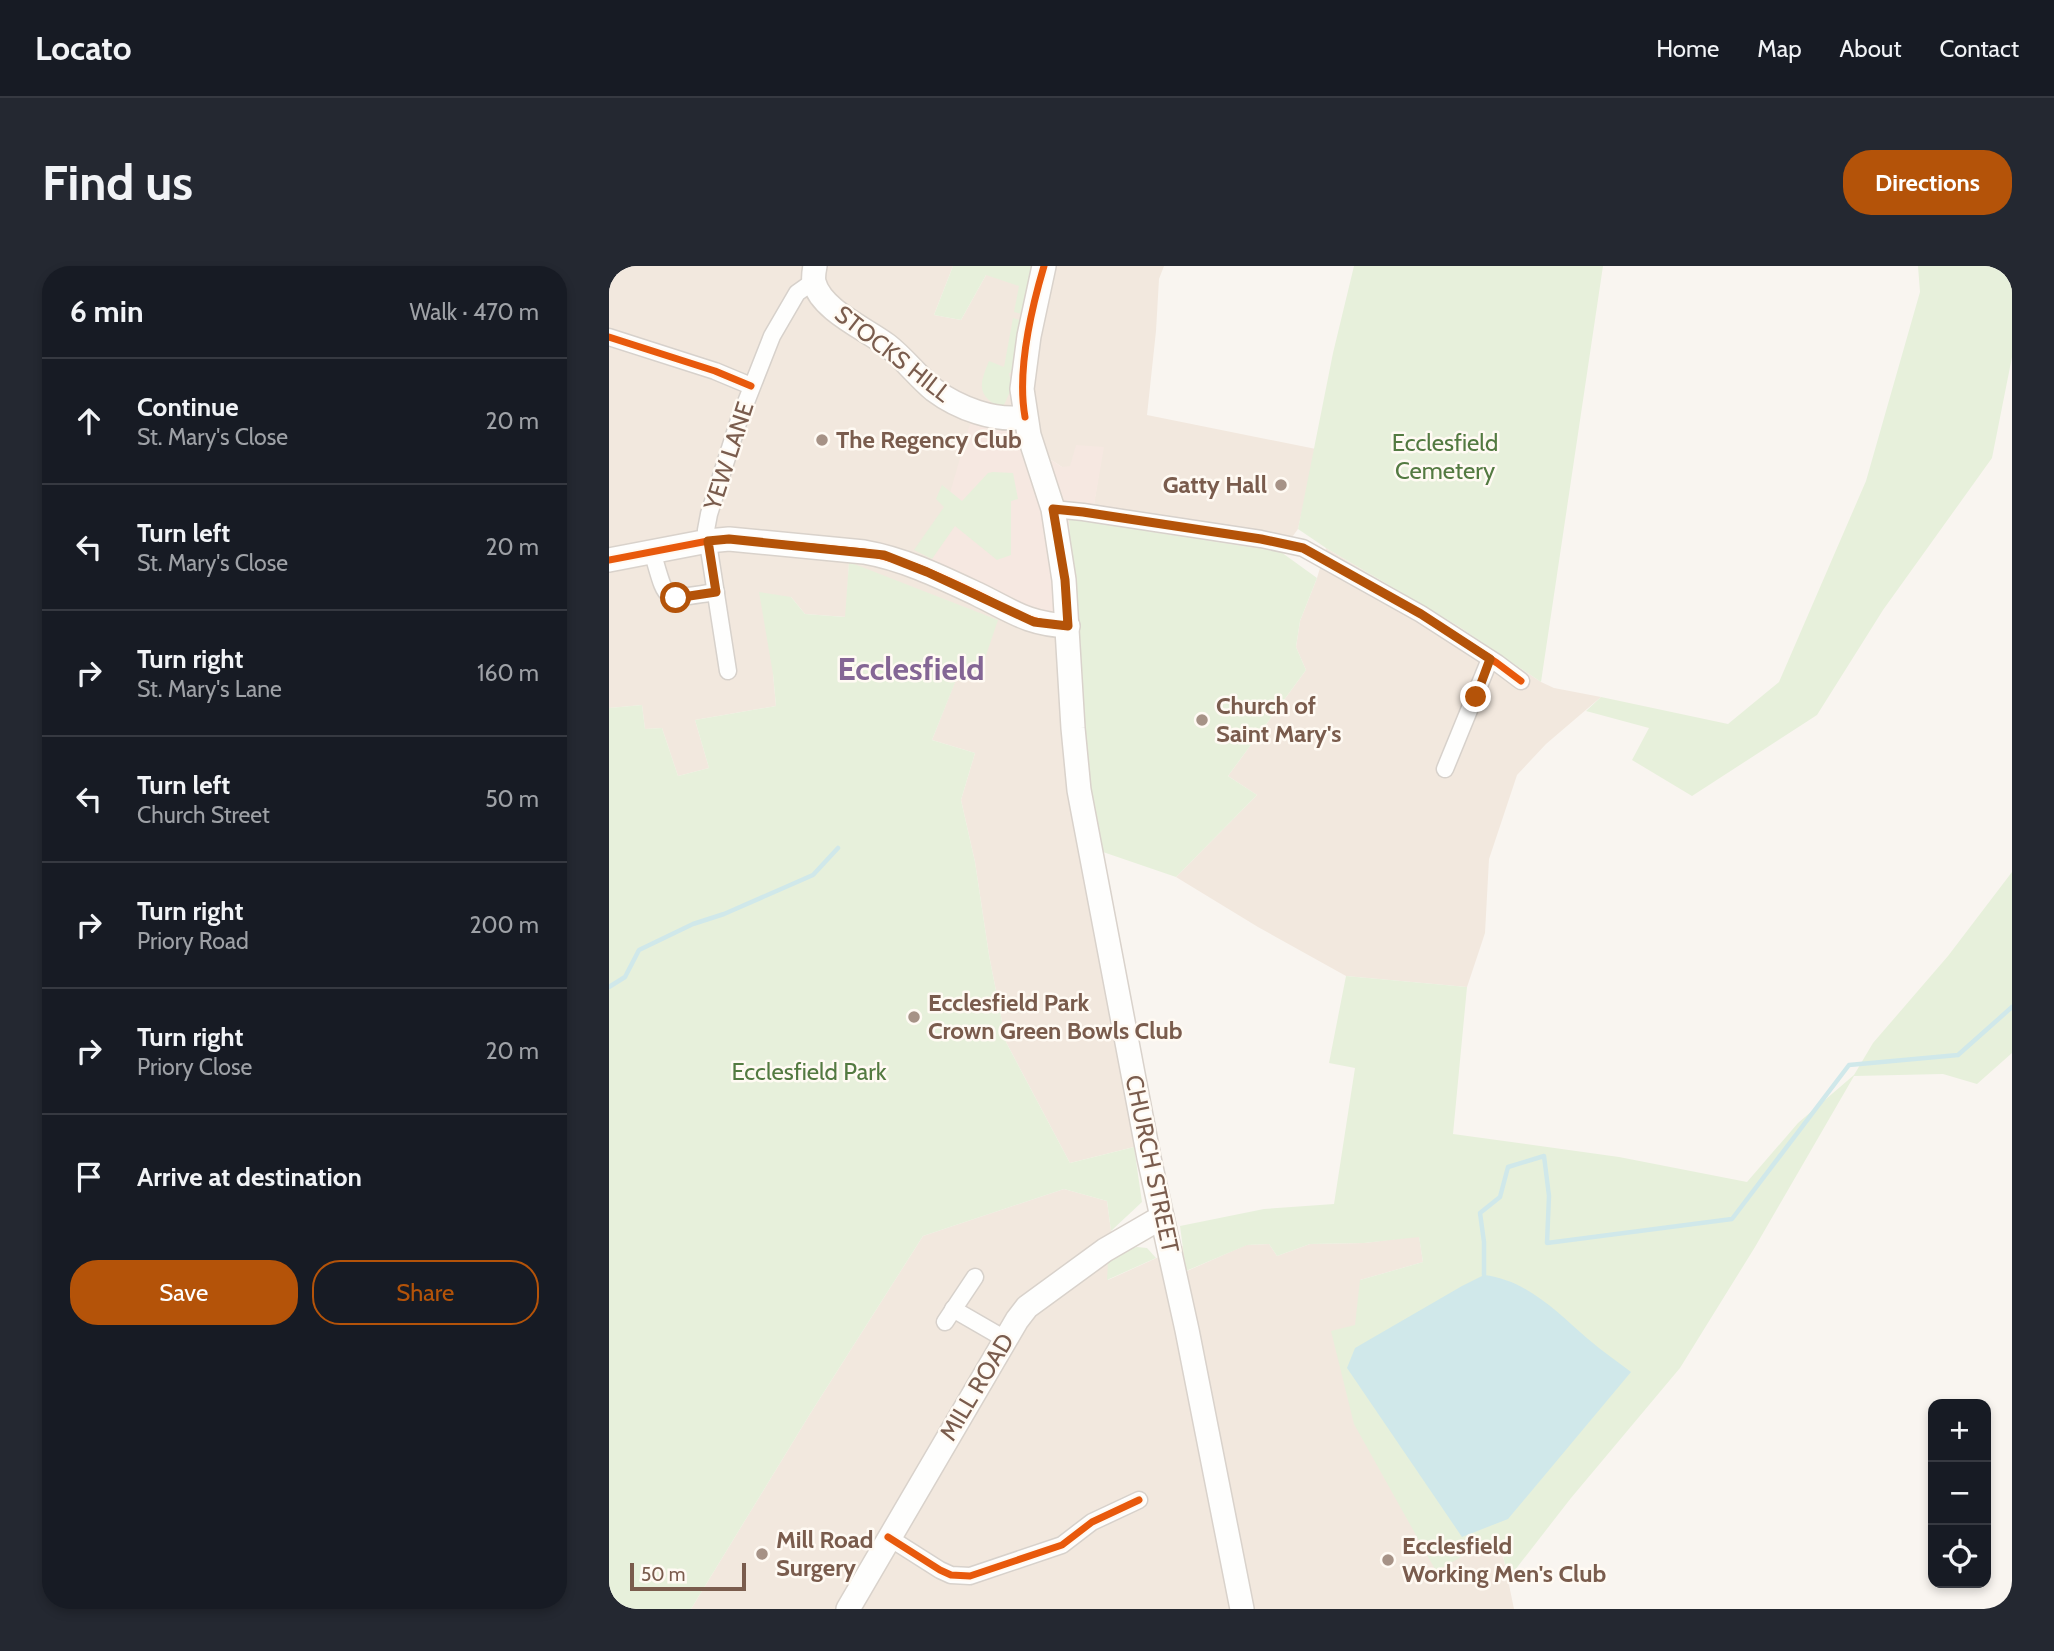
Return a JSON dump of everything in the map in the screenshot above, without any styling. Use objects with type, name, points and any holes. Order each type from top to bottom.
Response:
[{"type":"main road","name":"CHURCH STREET","points":[[1044,266],[1029,336],[1022,390],[1029,435],[1053,509],[1065,580],[1079,790],[1161,1217],[1187,1330],[1242,1609]]},
{"type":"main road","name":"STOCKS HILL","points":[[814,274],[820,295],[832,307],[885,344],[947,399],[1006,419],[1025,417]]},
{"type":"main road","points":[[609,560],[729,539],[884,555],[1034,622],[1068,626]]},
{"type":"main road","name":"MILL ROAD","points":[[848,1609],[888,1536],[1005,1339],[1027,1307],[1105,1250],[1161,1217]]},
{"type":"street","name":"YEW LANE","points":[[728,671],[716,592],[702,542],[751,386],[787,306],[814,274]]},
{"type":"street","points":[[609,337],[715,371],[751,386]]},
{"type":"street","points":[[1053,509],[1261,539],[1303,548],[1421,614],[1521,681]]},
{"type":"street","points":[[652,551],[663,590],[668,595],[676,598],[716,592]]},
{"type":"street","points":[[1445,769],[1490,659]]},
{"type":"street","points":[[975,1277],[949,1315],[1005,1339]]},
{"type":"street","points":[[888,1536],[940,1570],[951,1575],[970,1576],[1062,1545],[1091,1522],[1139,1500]]},
{"type":"shaded area","points":[[609,266],[953,266],[934,315],[961,320],[991,266],[1030,269],[1032,266],[1164,266],[1159,279],[1147,415],[1316,449],[1298,529],[1281,552],[1091,523],[1103,447],[1070,467],[1062,467],[1033,448],[1068,626],[1084,768],[1103,852],[1158,1141],[1070,1163],[1006,1042],[975,862],[961,800],[975,753],[932,740],[960,669],[997,620],[849,563],[846,617],[805,614],[791,597],[773,674],[776,706],[695,720],[709,768],[678,776],[662,728],[645,729],[642,705],[609,708]]},
{"type":"shaded area","points":[[974,410],[1016,418],[1033,448],[1062,467],[1070,466],[1076,445],[1104,447],[1091,523],[1069,520],[1075,628],[927,572]]},
{"type":"shaded area","points":[[1326,548],[1458,626],[1541,682],[1554,688],[1601,697],[1546,744],[1517,775],[1489,859],[1485,933],[1467,987],[1346,976],[1176,877],[1257,795],[1228,776],[1306,670],[1296,647],[1300,621]]},
{"type":"shaded area","points":[[1064,1189],[1107,1201],[1111,1231],[1108,1280],[1183,1246],[1187,1271],[1246,1245],[1269,1244],[1277,1256],[1310,1244],[1364,1243],[1419,1236],[1423,1262],[1360,1280],[1499,1536],[1514,1609],[691,1609],[923,1236]]},
{"type":"green space","points":[[953,266],[1032,266],[1034,271],[1022,314],[1014,312],[1019,286],[986,275],[961,320],[934,315]]},
{"type":"green space","name":"Ecclesfield Cemetery","points":[[1354,266],[1603,266],[1541,682],[1458,626],[1298,529],[1333,353]]},
{"type":"green space","points":[[1918,266],[2012,266],[2012,357],[1992,458],[1883,610],[1817,715],[1692,796],[1632,760],[1649,728],[1586,711],[1601,697],[1728,724],[1779,682],[1866,481],[1920,292]]},
{"type":"green space","points":[[1013,318],[1020,320],[1012,373],[1009,373],[1012,387],[1004,405],[998,406],[986,397],[982,381],[989,361],[1004,367]]},
{"type":"green space","points":[[988,473],[1013,473],[1018,499],[1011,501],[1011,555],[997,560],[955,526],[932,559],[914,550],[944,507],[936,499],[942,485],[962,501]]},
{"type":"green space","points":[[1069,519],[1281,552],[1317,578],[1300,621],[1296,647],[1306,670],[1228,776],[1257,795],[1176,877],[1103,852],[1084,768]]},
{"type":"green space","name":"Ecclesfield Park","points":[[849,562],[998,620],[980,673],[960,670],[932,740],[975,753],[961,800],[975,862],[1006,1042],[1070,1163],[1134,1147],[1142,1202],[1111,1231],[1107,1201],[1064,1189],[923,1236],[691,1609],[609,1609],[609,708],[642,705],[645,729],[662,728],[678,776],[709,768],[695,720],[776,706],[759,592],[791,597],[805,614],[845,617]]},
{"type":"green space","points":[[2012,872],[2012,1053],[1977,1084],[1943,1074],[1854,1076],[1755,1247],[1680,1368],[1571,1498],[1508,1579],[1499,1536],[1436,1571],[1354,1424],[1331,1331],[1355,1325],[1360,1280],[1423,1262],[1419,1237],[1364,1243],[1310,1244],[1277,1256],[1269,1244],[1247,1245],[1186,1271],[1180,1226],[1264,1209],[1334,1204],[1355,1068],[1329,1063],[1346,976],[1467,987],[1453,1134],[1619,1157],[1747,1182],[1798,1123],[1854,1075],[1873,1043],[1948,956]]},
{"type":"green space","points":[[1147,1248],[1156,1258],[1107,1280],[1108,1262],[1126,1250]]},
{"type":"water","points":[[1484,1275],[1500,1278],[1528,1290],[1631,1372],[1508,1519],[1462,1537],[1347,1368],[1355,1348]]},
{"type":"waterway","points":[[609,987],[625,977],[639,950],[693,924],[724,914],[813,875],[838,848]]},
{"type":"waterway","points":[[1484,1275],[1484,1242],[1480,1213],[1500,1197],[1508,1167],[1544,1156],[1549,1196],[1547,1243],[1732,1219],[1849,1065],[1958,1055],[2012,1007]]},
{"type":"cycle path","points":[[1025,417],[1024,361],[1030,321],[1044,266]]},
{"type":"cycle path","points":[[609,337],[715,371],[751,386]]},
{"type":"cycle path","points":[[1053,509],[1261,539],[1303,548],[1421,614],[1521,681]]},
{"type":"cycle path","points":[[609,560],[729,539],[864,552],[922,569],[1041,623],[1068,626]]},
{"type":"cycle path","points":[[888,1537],[940,1570],[951,1575],[970,1576],[1062,1545],[1092,1522],[1139,1500]]},
{"type":"place","name":"The Regency Club","points":[[822,440]]},
{"type":"place","name":"Gatty Hall","points":[[1281,485]]},
{"type":"place","name":"Church of Saint Mary's","points":[[1202,720]]},
{"type":"place","name":"Ecclesfield Park Crown Green Bowls Club","points":[[914,1017]]},
{"type":"place","name":"Mill Road Surgery","points":[[762,1554]]},
{"type":"place","name":"Ecclesfield Working Men's Club","points":[[1388,1560]]},
{"type":"district","name":"Ecclesfield","points":[[911,669]]},
{"type":"route","points":[[676,598],[716,592],[708,541],[729,539],[884,555],[977,594],[1034,622],[1068,626],[1065,580],[1053,509],[1083,512],[1303,548],[1421,614],[1490,659],[1476,697]]}]
